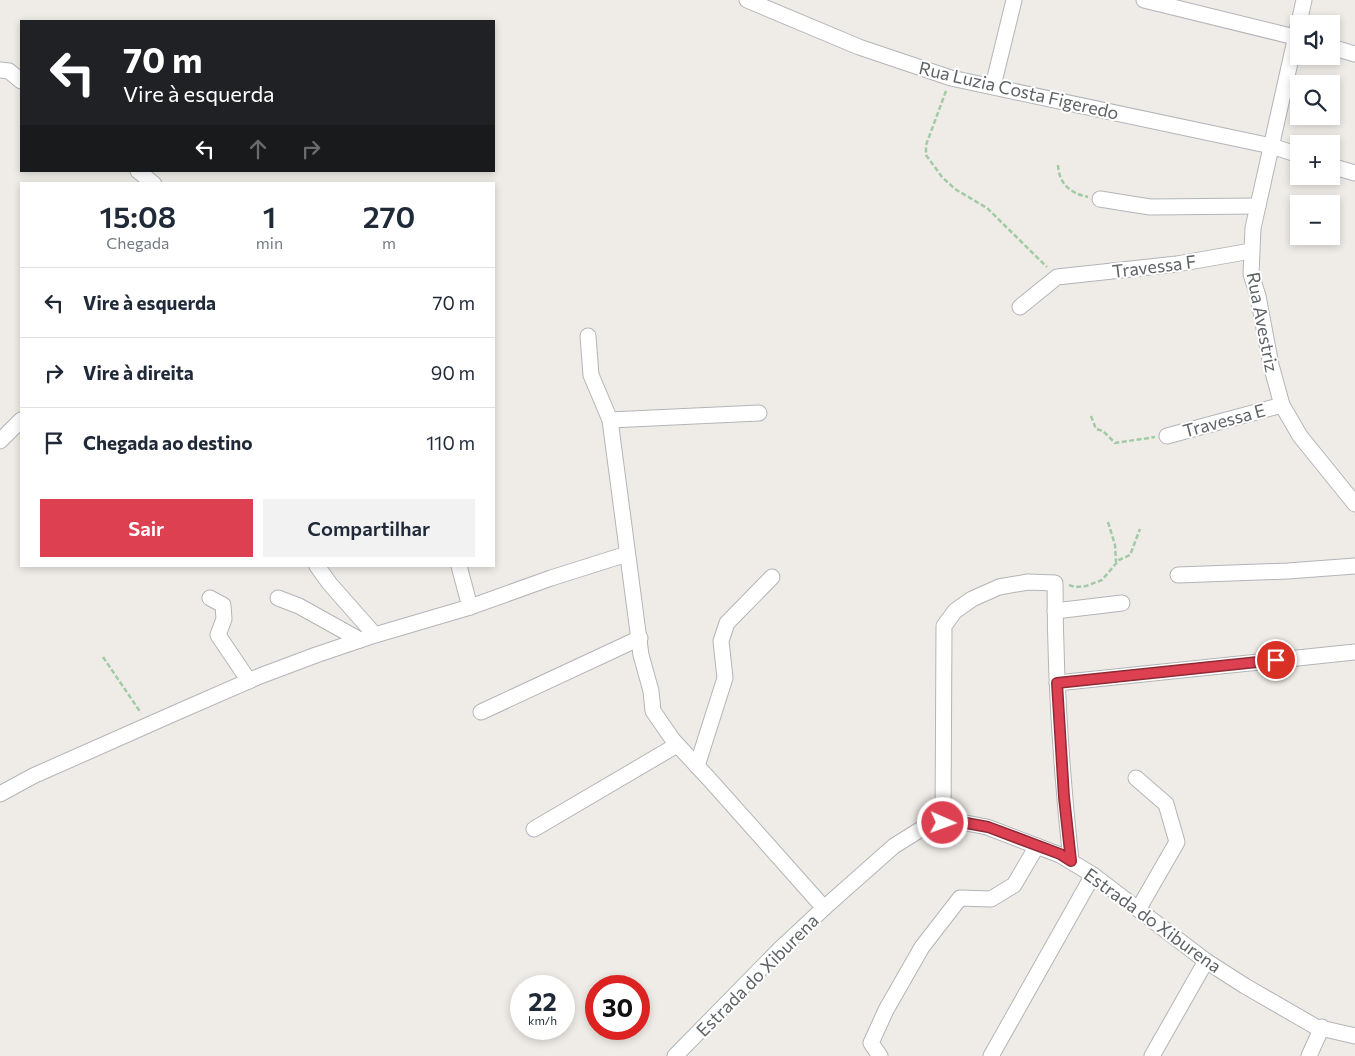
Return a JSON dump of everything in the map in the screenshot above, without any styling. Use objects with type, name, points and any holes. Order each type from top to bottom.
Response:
[{"type":"street","name":"Rua Luzia Costa Figeredo","points":[[747,0],[859,47],[951,78],[1271,146],[1290,152]]},
{"type":"street","points":[[993,86],[1014,0]]},
{"type":"street","points":[[1144,0],[1290,35]]},
{"type":"street","name":"Rua Avestriz","points":[[1301,15],[1304,0]]},
{"type":"street","points":[[1340,50],[1355,54]]},
{"type":"street","name":"Rua Avestriz","points":[[1290,65],[1253,228],[1251,274],[1258,296],[1271,365],[1282,404],[1300,436],[1355,504]]},
{"type":"street","points":[[0,70],[9,71],[20,80]]},
{"type":"street","points":[[1340,169],[1355,173]]},
{"type":"street","points":[[139,172],[152,182]]},
{"type":"street","points":[[1100,199],[1150,207],[1258,206]]},
{"type":"street","name":"Travessa F","points":[[1057,277],[1177,264],[1251,251]]},
{"type":"street","points":[[1020,307],[1057,277]]},
{"type":"street","points":[[588,336],[591,375],[610,420],[641,655],[651,691],[654,711],[678,745],[824,908]]},
{"type":"street","name":"Travessa E","points":[[1166,436],[1282,404]]},
{"type":"street","points":[[610,420],[759,413]]},
{"type":"street","points":[[0,441],[20,421]]},
{"type":"street","points":[[0,794],[33,776],[249,681],[360,640],[470,607],[627,554]]},
{"type":"street","points":[[1178,575],[1288,571],[1355,566]]},
{"type":"street","points":[[318,567],[375,635]]},
{"type":"street","points":[[459,567],[470,607]]},
{"type":"street","points":[[697,766],[725,678],[721,641],[726,623],[772,577]]},
{"type":"street","points":[[943,823],[944,626],[956,610],[998,587],[1028,582],[1055,583],[1057,683],[1064,797],[1071,861]]},
{"type":"street","points":[[210,598],[223,605],[224,619],[218,634],[249,681]]},
{"type":"street","points":[[278,598],[299,606],[360,640]]},
{"type":"street","points":[[1055,610],[1122,603]]},
{"type":"street","points":[[481,712],[640,638]]},
{"type":"street","points":[[1057,683],[1355,652]]},
{"type":"street","points":[[534,829],[678,745]]},
{"type":"street","points":[[1136,778],[1166,804],[1177,842],[1138,908]]},
{"type":"street","name":"Estrada do Xiburena","points":[[675,1056],[780,949],[824,908],[894,846],[926,826],[936,823],[966,823],[988,827],[1060,854],[1093,875],[1206,961],[1280,1007],[1316,1026],[1355,1036]]},
{"type":"street","points":[[880,1056],[870,1044],[886,1010],[922,947],[960,898],[990,900],[1014,885],[1037,846]]},
{"type":"street","points":[[991,1056],[1093,875]]},
{"type":"street","points":[[1152,1056],[1206,961]]},
{"type":"street","points":[[1310,1056],[1322,1027]]},
{"type":"path","points":[[951,78],[926,145],[926,155],[942,177],[955,188],[987,208],[1057,277]]},
{"type":"path","points":[[1058,165],[1059,177],[1067,188],[1083,196],[1100,199]]},
{"type":"path","points":[[1091,416],[1096,429],[1103,431],[1115,443],[1166,436]]},
{"type":"path","points":[[1108,522],[1116,563]]},
{"type":"path","points":[[1055,583],[1075,587],[1086,586],[1102,580],[1119,560],[1130,554],[1140,530]]},
{"type":"path","points":[[103,657],[149,724]]},
{"type":"route","points":[[943,823],[966,823],[988,827],[1060,854],[1071,861],[1064,797],[1057,683],[1276,660]]}]
